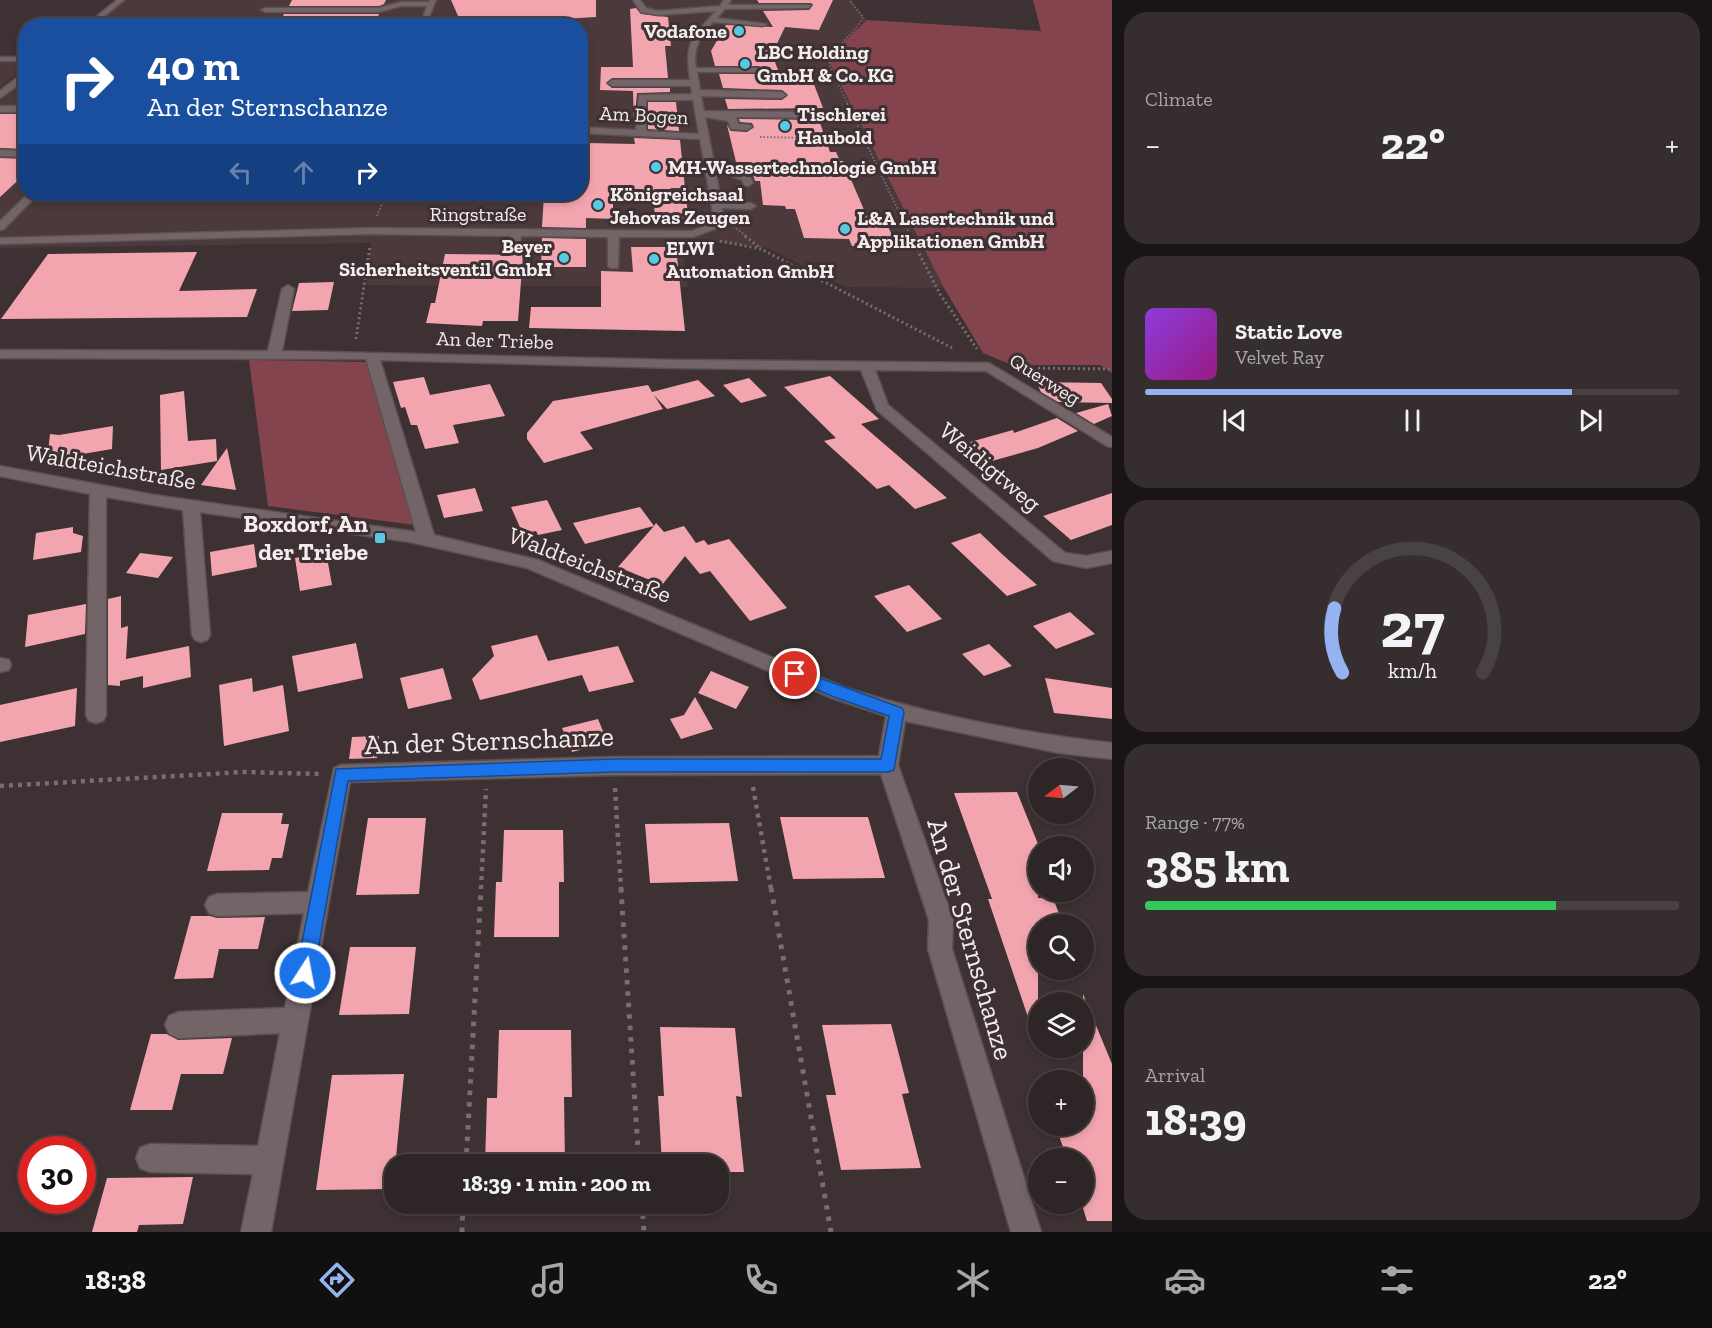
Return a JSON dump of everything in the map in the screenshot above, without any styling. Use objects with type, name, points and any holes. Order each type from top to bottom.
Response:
[{"type":"street","points":[[98,18],[121,0]]},
{"type":"street","points":[[636,0],[644,10],[658,12],[724,5],[809,6]]},
{"type":"street","points":[[265,10],[372,10],[401,4],[432,2]]},
{"type":"street","points":[[424,18],[432,2]]},
{"type":"street","points":[[693,234],[713,226],[716,204],[706,137],[690,57],[692,44],[724,5]]},
{"type":"street","points":[[710,20],[763,24]]},
{"type":"street","points":[[0,59],[18,59]]},
{"type":"street","points":[[693,70],[759,70]]},
{"type":"street","points":[[0,95],[18,81]]},
{"type":"street","points":[[612,83],[697,91],[782,95]]},
{"type":"street","points":[[641,133],[642,96],[697,91]]},
{"type":"street","points":[[0,109],[18,109]]},
{"type":"street","points":[[701,116],[827,115]]},
{"type":"street","points":[[701,116],[732,118],[734,127],[749,132]]},
{"type":"street","name":"Am Bogen","points":[[588,130],[706,137]]},
{"type":"street","points":[[0,153],[18,154]]},
{"type":"street","points":[[711,171],[731,172],[746,178],[748,183]]},
{"type":"street","points":[[672,193],[716,204],[751,206]]},
{"type":"street","points":[[0,227],[26,201]]},
{"type":"street","name":"Ringstraße","points":[[0,241],[371,231],[693,234]]},
{"type":"street","points":[[513,251],[516,232]]},
{"type":"street","points":[[553,246],[554,233]]},
{"type":"street","points":[[613,233],[614,266]]},
{"type":"street","points":[[274,355],[288,289]]},
{"type":"street","name":"An der Triebe","points":[[0,354],[352,355],[677,364],[989,367]]},
{"type":"street","points":[[372,356],[426,537]]},
{"type":"street","name":"Weidigtweg","points":[[866,365],[882,407],[1059,557],[1076,563],[1096,563],[1112,557]]},
{"type":"street","name":"Querweg","points":[[989,367],[1112,443]]},
{"type":"street","name":"Waldteichstraße","points":[[0,471],[98,491],[191,506],[426,537],[480,549],[532,564],[839,693],[897,712],[1059,745],[1112,751]]},
{"type":"street","points":[[96,715],[98,491]]},
{"type":"street","points":[[191,506],[201,635]]},
{"type":"street","name":"An der Sternschanze","points":[[897,712],[888,765],[941,920],[940,949],[1026,1232]]},
{"type":"street","name":"An der Sternschanze","points":[[256,1232],[341,774],[614,766],[888,765]]},
{"type":"street","points":[[217,905],[318,902]]},
{"type":"street","points":[[178,1025],[296,1020]]},
{"type":"street","points":[[150,1158],[269,1160]]},
{"type":"path","points":[[849,0],[863,17],[860,24],[831,54],[829,63],[900,216],[940,294],[989,367]]},
{"type":"path","points":[[749,132],[865,139]]},
{"type":"path","points":[[352,355],[367,275],[371,231],[383,201]]},
{"type":"path","points":[[716,204],[761,249]]},
{"type":"path","points":[[693,234],[761,249],[989,367],[1112,369]]},
{"type":"path","points":[[749,765],[831,1232]]},
{"type":"path","points":[[614,766],[638,1154]]},
{"type":"path","points":[[466,1154],[487,770]]},
{"type":"path","points":[[0,786],[244,772],[341,774]]},
{"type":"path","points":[[462,1232],[463,1214]]},
{"type":"path","points":[[643,1214],[644,1232]]},
{"type":"shaded area","points":[[115,0],[852,0],[867,20],[835,51],[863,125],[944,288],[846,287],[767,248],[681,238],[688,287],[367,285],[371,243],[0,248],[0,89],[18,75],[18,201],[588,201],[588,18],[91,18]]},
{"type":"shaded area","points":[[1033,0],[1112,0],[1112,373],[1100,365],[1012,365],[983,353],[944,288],[830,63],[834,51],[867,20],[1041,31]]},
{"type":"shaded area","points":[[0,58],[18,59],[18,72],[0,87]]},
{"type":"shaded area","points":[[249,360],[366,362],[415,525],[268,506]]},
{"type":"building","points":[[292,0],[386,0],[379,6],[289,6]]},
{"type":"building","points":[[451,0],[596,0],[596,17],[459,18]]},
{"type":"building","points":[[757,0],[833,0],[819,30],[785,27],[772,54],[781,78],[812,79],[823,108],[728,109],[725,99],[782,100],[788,95],[782,90],[723,88],[719,74],[759,74],[765,71],[759,66],[715,66],[711,51],[726,25],[773,27],[763,11],[809,10],[813,5],[811,3],[759,3]]},
{"type":"building","points":[[636,8],[641,14],[668,17],[671,46],[665,46],[668,78],[612,78],[606,83],[612,88],[670,88],[670,92],[637,93],[634,125],[633,91],[600,90],[601,67],[633,67],[630,9]]},
{"type":"building","points":[[284,14],[379,14],[377,18],[282,18]]},
{"type":"building","points":[[648,102],[676,102],[679,131],[648,129]]},
{"type":"building","points":[[0,114],[18,114],[18,149],[0,148]]},
{"type":"building","points":[[739,119],[819,120],[830,152],[836,152],[840,161],[843,161],[868,219],[885,220],[897,246],[852,246],[849,239],[804,238],[795,209],[763,205],[760,181],[755,181],[749,162],[736,162],[727,125],[731,131],[747,132],[754,127],[752,123],[740,122]]},
{"type":"building","points":[[634,138],[680,140],[685,188],[671,188],[665,194],[672,198],[686,198],[688,214],[684,214],[685,218],[655,217],[654,203],[613,203],[613,219],[586,218],[586,228],[542,227],[544,201],[588,201],[588,143],[635,144]]},
{"type":"building","points":[[0,158],[18,159],[18,180],[0,197]]},
{"type":"building","name":"Beyer Sicherheitsventil GmbH","points":[[542,238],[586,239],[586,267],[541,267]]},
{"type":"building","points":[[631,247],[676,247],[685,331],[529,328],[531,307],[601,307],[601,271],[633,272]]},
{"type":"building","points":[[197,252],[179,291],[257,289],[247,317],[1,319],[48,254]]},
{"type":"building","points":[[445,254],[523,255],[518,321],[483,321],[482,326],[426,323],[431,303],[435,303]]},
{"type":"building","points":[[334,282],[328,310],[292,311],[299,283]]},
{"type":"building","points":[[830,376],[879,419],[861,424],[947,498],[915,509],[889,485],[877,489],[824,441],[836,438],[784,387]]},
{"type":"building","points":[[424,377],[430,395],[490,384],[505,416],[453,425],[459,443],[425,449],[417,425],[411,425],[405,407],[401,408],[393,382]]},
{"type":"building","points":[[749,378],[767,396],[741,403],[723,385]]},
{"type":"building","points":[[698,380],[715,396],[667,409],[654,395],[663,409],[580,432],[593,449],[544,463],[527,439],[527,433],[553,401],[648,385],[652,392]]},
{"type":"building","points":[[1036,382],[1101,383],[1112,399],[1112,403],[1058,402],[1041,392]]},
{"type":"building","points":[[184,391],[188,441],[216,439],[217,461],[161,470],[160,395]]},
{"type":"building","points":[[1108,404],[1112,416],[1094,424],[1076,413]]},
{"type":"building","points":[[1057,418],[1078,431],[1038,448],[992,461],[970,442],[1013,430],[1014,433]]},
{"type":"building","points":[[113,426],[112,449],[47,460],[50,434],[59,435]]},
{"type":"building","points":[[227,448],[236,490],[201,485]]},
{"type":"building","points":[[475,488],[483,511],[444,518],[437,495]]},
{"type":"building","points":[[1112,493],[1112,525],[1071,540],[1043,516]]},
{"type":"building","points":[[547,500],[562,530],[538,535],[536,531],[523,534],[511,507]]},
{"type":"building","points":[[640,507],[654,526],[585,544],[573,523]]},
{"type":"building","points":[[656,523],[664,532],[684,526],[696,543],[704,540],[708,545],[729,539],[787,608],[750,621],[710,571],[700,574],[685,556],[662,585],[618,567]]},
{"type":"building","points":[[73,527],[73,533],[83,536],[81,552],[33,560],[36,533]]},
{"type":"building","points":[[980,533],[1037,585],[1007,596],[951,543]]},
{"type":"building","points":[[254,544],[257,567],[212,576],[210,552]]},
{"type":"building","points":[[326,552],[332,585],[300,591],[295,558]]},
{"type":"building","points":[[140,553],[173,557],[158,578],[126,573]]},
{"type":"building","points":[[909,585],[942,619],[907,632],[874,596]]},
{"type":"building","points":[[121,596],[121,628],[128,626],[126,659],[189,646],[191,677],[143,688],[143,676],[120,681],[120,686],[108,685],[108,599]]},
{"type":"building","points":[[86,604],[85,634],[25,647],[28,615]]},
{"type":"building","points":[[1070,612],[1095,634],[1056,649],[1033,626]]},
{"type":"building","points":[[537,635],[548,661],[618,646],[634,682],[589,692],[582,675],[480,700],[472,679],[494,656],[491,646]]},
{"type":"building","points":[[356,643],[363,678],[298,692],[292,656]]},
{"type":"building","points":[[989,644],[1012,666],[984,676],[962,654]]},
{"type":"building","points":[[443,668],[452,699],[408,709],[400,678]]},
{"type":"building","points":[[711,671],[749,687],[736,709],[698,693]]},
{"type":"building","points":[[252,678],[253,692],[283,685],[289,731],[224,746],[219,685]]},
{"type":"building","points":[[1045,678],[1112,688],[1112,719],[1054,713]]},
{"type":"building","points":[[77,688],[75,726],[0,742],[0,705]]},
{"type":"building","points":[[695,697],[713,729],[681,739],[670,719],[684,715]]},
{"type":"building","points":[[598,719],[608,743],[572,752],[562,728]]},
{"type":"building","points":[[379,736],[377,758],[349,759],[352,737]]},
{"type":"building","points":[[1017,792],[1035,836],[1028,836],[1028,902],[1055,902],[1059,914],[1028,914],[1028,980],[1038,980],[1038,992],[1028,992],[1028,1017],[988,899],[992,899],[954,793]]},
{"type":"building","points":[[222,813],[283,813],[281,824],[289,824],[282,858],[272,858],[269,870],[207,871]]},
{"type":"building","points":[[780,817],[868,817],[885,878],[793,879]]},
{"type":"building","points":[[368,818],[426,818],[419,894],[356,895]]},
{"type":"building","points":[[729,823],[738,881],[650,883],[645,824]]},
{"type":"building","points":[[504,830],[563,830],[564,882],[559,882],[559,937],[494,937],[496,882],[502,882]]},
{"type":"building","points":[[191,916],[265,917],[258,949],[219,949],[213,978],[174,979]]},
{"type":"building","points":[[350,947],[416,947],[409,1014],[339,1015]]},
{"type":"building","points":[[1094,1021],[1112,1064],[1112,1221],[1087,1221],[1085,1214],[1094,1214],[1094,1148],[1063,1148],[1059,1136],[1094,1136],[1094,1070],[1083,1070],[1083,1058],[1094,1058]]},
{"type":"building","points":[[891,1024],[909,1093],[902,1094],[921,1168],[841,1170],[826,1095],[836,1095],[822,1025]]},
{"type":"building","points":[[660,1027],[735,1028],[742,1097],[736,1096],[744,1172],[729,1172],[729,1154],[661,1154],[658,1096],[664,1096]]},
{"type":"building","points":[[499,1030],[571,1030],[572,1097],[564,1097],[565,1154],[485,1154],[487,1098],[497,1098]]},
{"type":"building","points":[[151,1034],[167,1034],[178,1040],[232,1038],[223,1074],[181,1074],[172,1110],[130,1110]]},
{"type":"building","points":[[404,1074],[396,1154],[384,1154],[384,1189],[316,1190],[332,1075]]},
{"type":"building","points":[[193,1177],[183,1224],[139,1225],[137,1232],[92,1232],[107,1178]]},
{"type":"place","name":"Vodafone","points":[[739,31]]},
{"type":"place","name":"LBC Holding GmbH & Co. KG","points":[[745,64]]},
{"type":"place","name":"Tischlerei Haubold","points":[[785,126]]},
{"type":"place","name":"MH-Wassertechnologie GmbH","points":[[656,167]]},
{"type":"place","name":"Königreichsaal Jehovas Zeugen","points":[[598,205]]},
{"type":"place","name":"L&A Lasertechnik und Applikationen GmbH","points":[[845,229]]},
{"type":"place","name":"Beyer Sicherheitsventil GmbH","points":[[564,258]]},
{"type":"place","name":"ELWI Automation GmbH","points":[[654,259]]},
{"type":"place","name":"Boxdorf, An der Triebe","points":[[380,538]]},
{"type":"route","points":[[305,973],[341,774],[614,766],[888,765],[897,712],[839,693],[795,674]]}]
